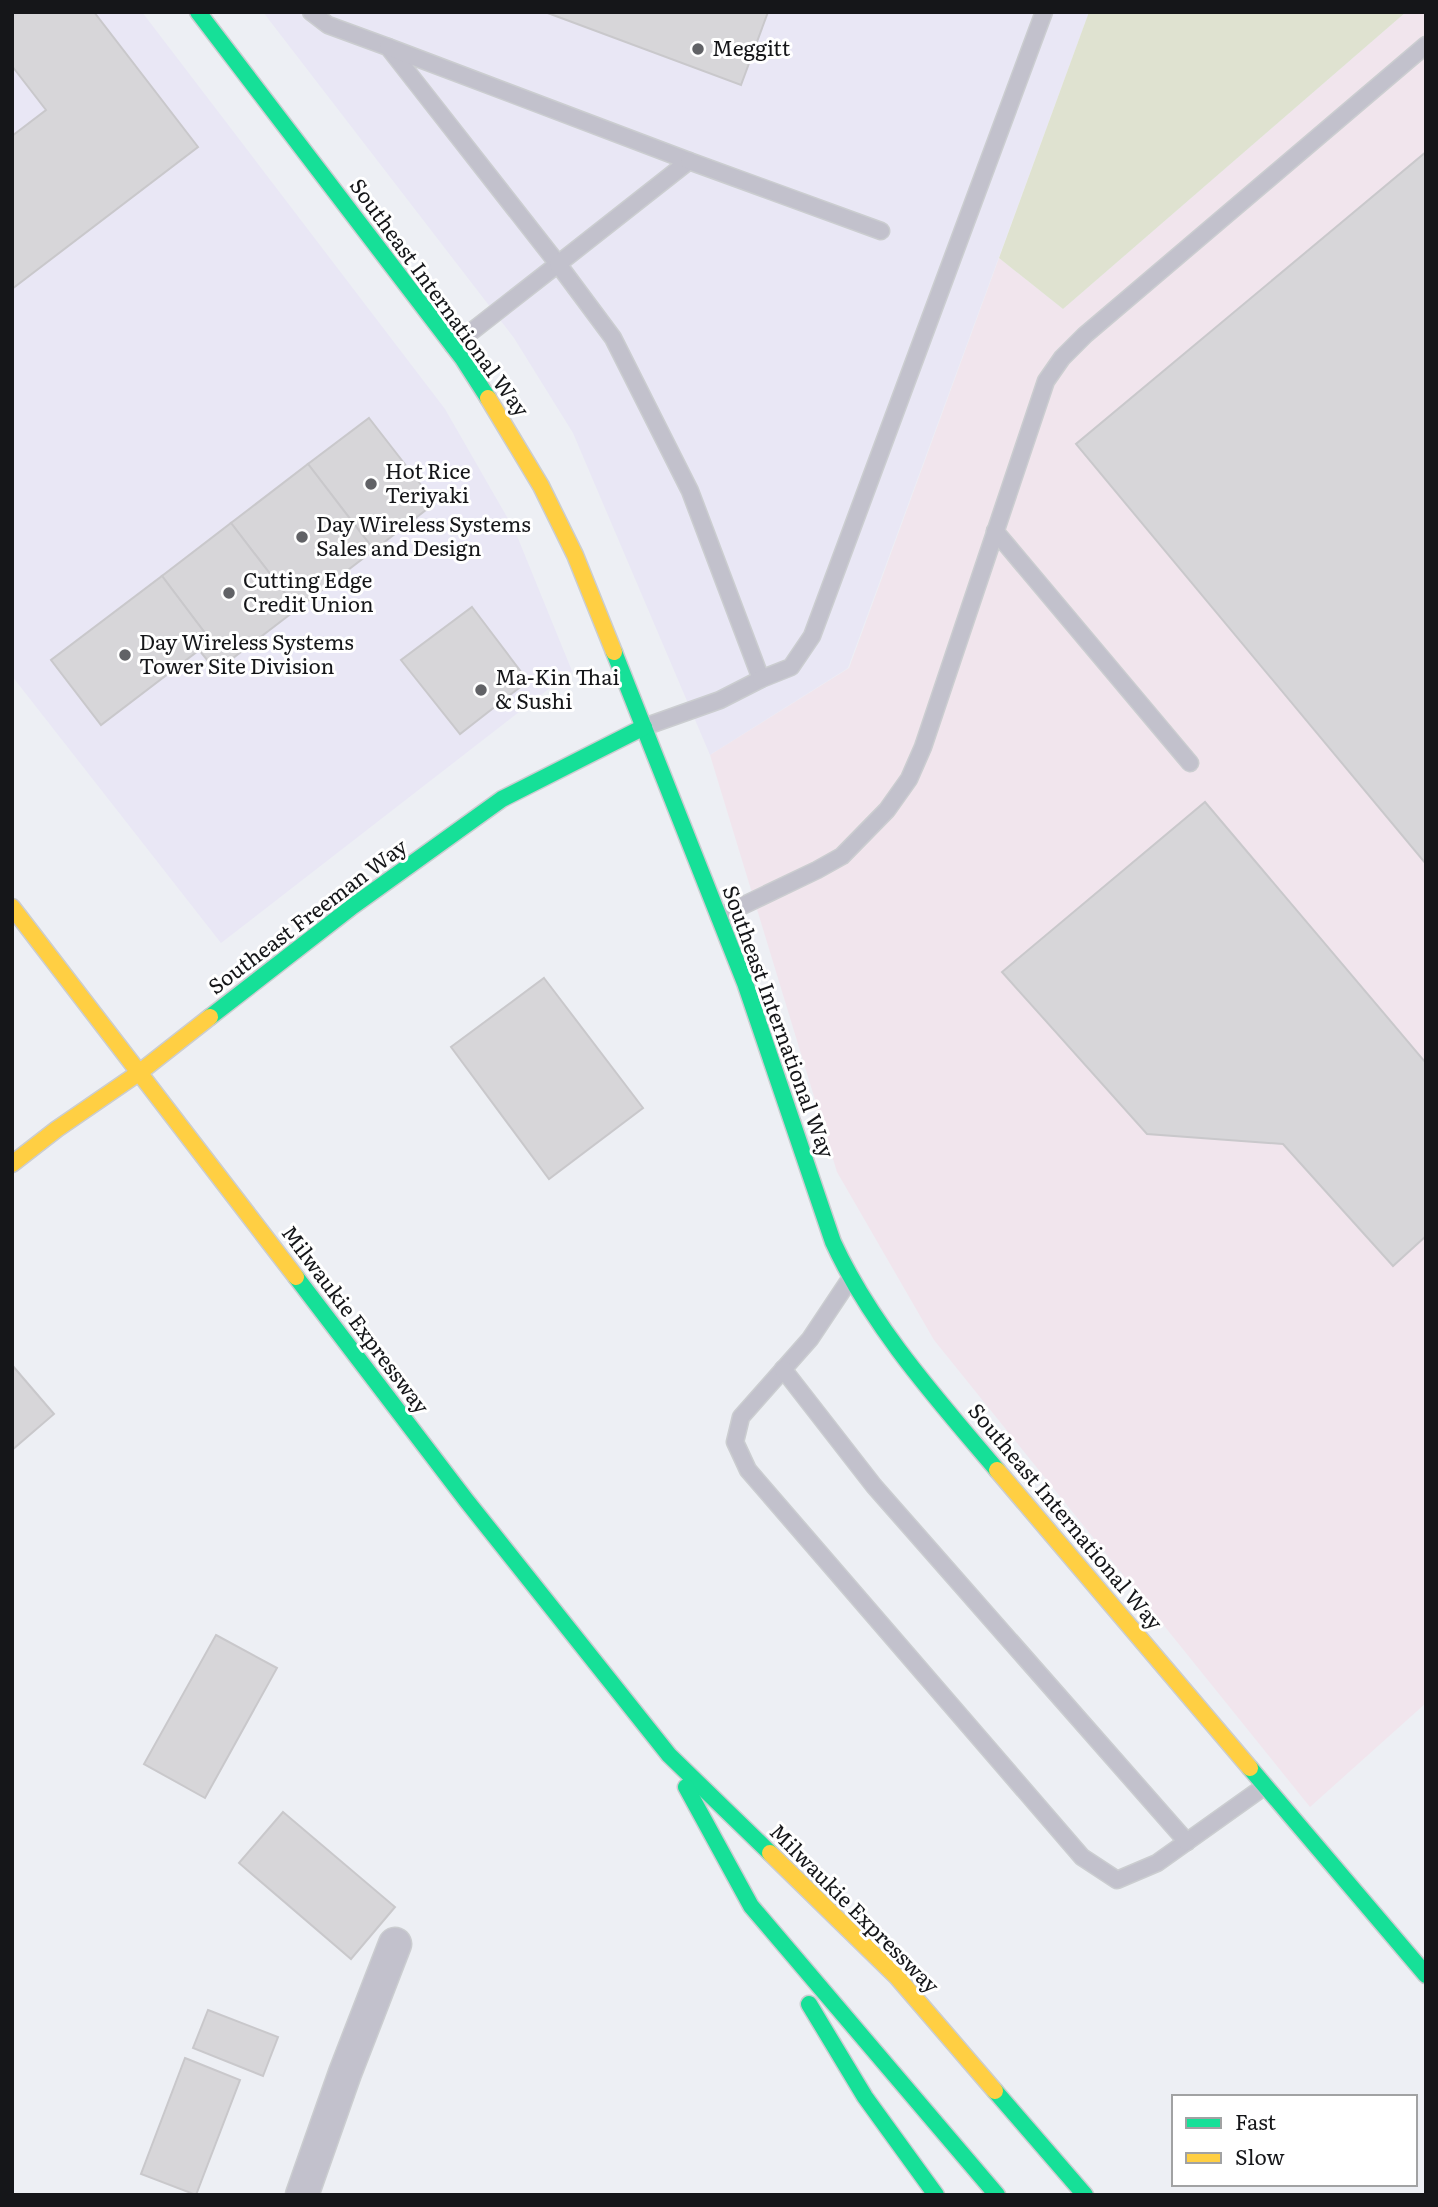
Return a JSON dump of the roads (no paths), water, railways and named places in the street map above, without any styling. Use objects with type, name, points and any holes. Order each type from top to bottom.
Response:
[{"type":"main road","name":"Southeast International Way","points":[[198,12],[453,346],[515,440],[562,526],[749,993],[824,1221],[850,1279],[884,1330],[936,1398],[1426,1975]]},
{"type":"main road","name":"Southeast Freeman Way","points":[[12,1164],[57,1129],[140,1072],[354,906],[502,799],[644,727]]},
{"type":"main road","name":"Milwaukie Expressway","points":[[12,907],[466,1500],[668,1755],[897,1977],[1085,2195]]},
{"type":"main road","name":"Milwaukie Expressway","points":[[668,1755],[751,1906],[997,2195]]},
{"type":"main road","points":[[751,1906],[865,2097],[936,2195]]},
{"type":"street","points":[[302,2195],[395,1944]]},
{"type":"lane","points":[[310,12],[328,25],[881,231]]},
{"type":"lane","points":[[644,727],[720,700],[791,667],[812,636],[1044,12]]},
{"type":"lane","points":[[719,916],[842,856],[880,818],[909,779],[923,747],[1046,381],[1062,358],[1085,335],[1426,45]]},
{"type":"lane","points":[[388,47],[613,338],[690,491],[761,680]]},
{"type":"lane","points":[[453,346],[689,161]]},
{"type":"lane","points":[[995,531],[1191,763]]},
{"type":"lane","points":[[850,1279],[810,1339],[741,1417],[736,1442],[748,1470],[1082,1857],[1117,1880],[1157,1863],[1265,1786]]},
{"type":"lane","points":[[783,1369],[874,1486],[1187,1842]]},
{"type":"place","name":"Meggitt","points":[[698,49]]},
{"type":"place","name":"Hot Rice Teriyaki","points":[[371,484]]},
{"type":"place","name":"Day Wireless Systems Sales and Design","points":[[302,537]]},
{"type":"place","name":"Cutting Edge Credit Union","points":[[229,593]]},
{"type":"place","name":"Day Wireless Systems Tower Site Division","points":[[125,655]]},
{"type":"place","name":"Ma-Kin Thai & Sushi","points":[[481,690]]}]
